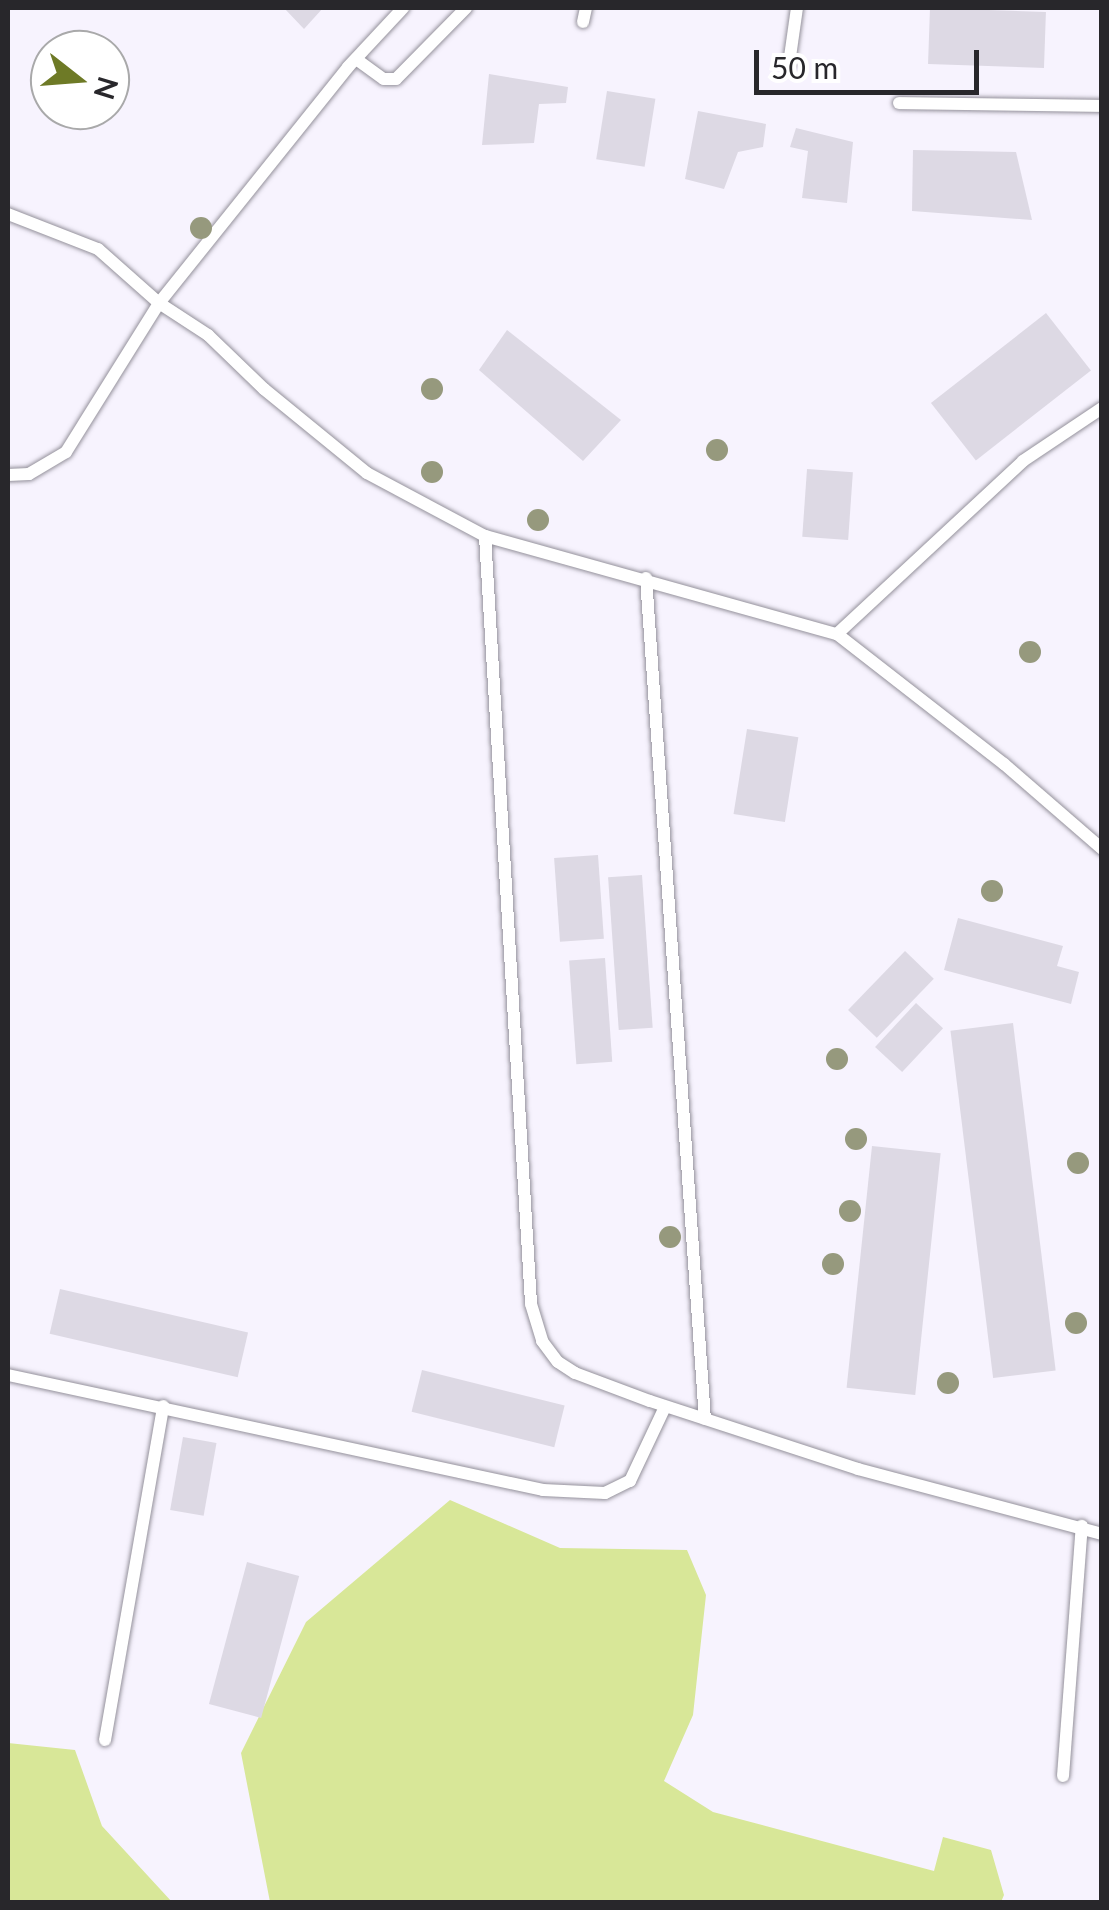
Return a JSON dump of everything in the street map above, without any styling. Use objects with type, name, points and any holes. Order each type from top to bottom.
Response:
[{"type":"lane","points":[[8,475],[29,474],[66,452],[159,304],[356,59],[403,8]]},
{"type":"lane","points":[[356,59],[384,79],[396,80],[466,8]]},
{"type":"lane","points":[[583,22],[586,8]]},
{"type":"lane","points":[[789,64],[797,8]]},
{"type":"lane","points":[[899,103],[1102,106]]},
{"type":"lane","points":[[8,214],[98,250],[159,304],[208,336],[264,389],[367,473],[485,536],[837,634],[1004,764],[1102,850]]},
{"type":"lane","points":[[837,634],[1023,461],[1102,408]]},
{"type":"lane","points":[[485,536],[531,1304],[542,1341],[558,1362],[665,1406],[858,1469],[1102,1534]]},
{"type":"lane","points":[[646,578],[705,1419]]},
{"type":"lane","points":[[8,1375],[543,1490],[605,1493],[630,1480],[665,1406]]},
{"type":"lane","points":[[105,1740],[163,1406]]},
{"type":"lane","points":[[1062,1776],[1082,1526]]},
{"type":"green space","points":[[450,1500],[560,1548],[687,1550],[706,1595],[693,1715],[664,1781],[713,1812],[934,1871],[943,1837],[991,1850],[1004,1895],[1001,1902],[270,1902],[241,1753],[306,1622]]},
{"type":"green space","points":[[8,1743],[75,1750],[102,1826],[172,1902],[8,1902]]},
{"type":"building","points":[[284,8],[323,8],[304,29]]},
{"type":"building","points":[[930,8],[1046,12],[1044,68],[928,64]]},
{"type":"building","points":[[489,74],[568,87],[566,103],[539,104],[534,143],[482,145]]},
{"type":"building","points":[[607,91],[655,99],[645,167],[596,159]]},
{"type":"building","points":[[698,111],[766,124],[763,147],[738,152],[724,189],[685,179]]},
{"type":"building","points":[[796,128],[853,142],[847,203],[802,198],[808,151],[790,147]]},
{"type":"building","points":[[913,150],[1016,152],[1032,220],[912,211]]},
{"type":"building","points":[[1046,313],[1091,371],[976,460],[931,403]]},
{"type":"building","points":[[507,330],[621,420],[583,461],[479,370]]},
{"type":"building","points":[[807,469],[853,472],[848,540],[802,537]]},
{"type":"building","points":[[747,729],[798,737],[785,822],[734,814]]},
{"type":"building","points":[[598,855],[604,939],[560,942],[554,858]]},
{"type":"building","points":[[642,875],[653,1028],[619,1030],[608,877]]},
{"type":"building","points":[[958,918],[1063,946],[1057,966],[1079,972],[1071,1004],[944,970]]},
{"type":"building","points":[[905,951],[934,979],[877,1038],[848,1010]]},
{"type":"building","points":[[605,958],[612,1062],[576,1064],[569,961]]},
{"type":"building","points":[[916,1003],[943,1028],[902,1072],[875,1047]]},
{"type":"building","points":[[1013,1023],[1056,1370],[993,1378],[950,1031]]},
{"type":"building","points":[[872,1146],[941,1153],[915,1395],[847,1388]]},
{"type":"building","points":[[60,1289],[248,1332],[238,1377],[50,1334]]},
{"type":"building","points":[[422,1370],[565,1406],[554,1447],[412,1412]]},
{"type":"building","points":[[183,1437],[216,1443],[204,1516],[170,1510]]},
{"type":"building","points":[[247,1562],[299,1576],[261,1718],[209,1704]]}]
